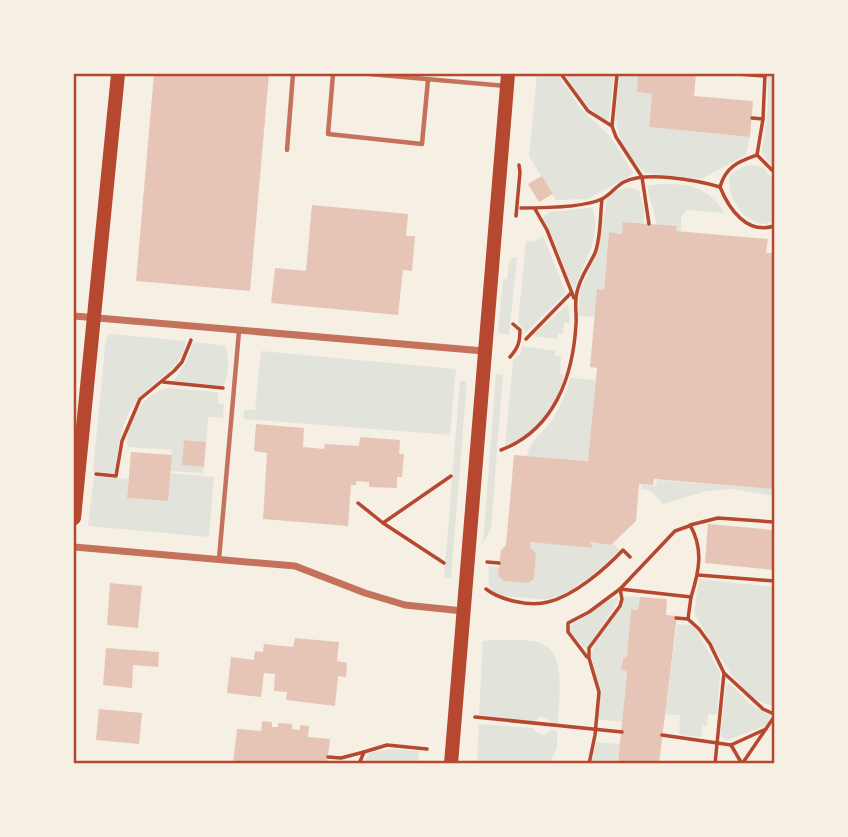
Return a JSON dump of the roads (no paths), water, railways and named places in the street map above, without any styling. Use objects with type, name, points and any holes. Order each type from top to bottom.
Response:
[{"type":"main road","points":[[74,518],[118,74]]},
{"type":"main road","points":[[450,764],[507,80]]},
{"type":"street","points":[[74,316],[484,351]]},
{"type":"street","points":[[74,547],[295,566],[405,605],[463,611]]},
{"type":"lane","points":[[286,150],[293,74]]},
{"type":"lane","points":[[333,74],[328,134],[422,144],[428,80]]},
{"type":"lane","points":[[369,74],[428,80],[507,80]]},
{"type":"lane","points":[[219,560],[239,330]]}]
